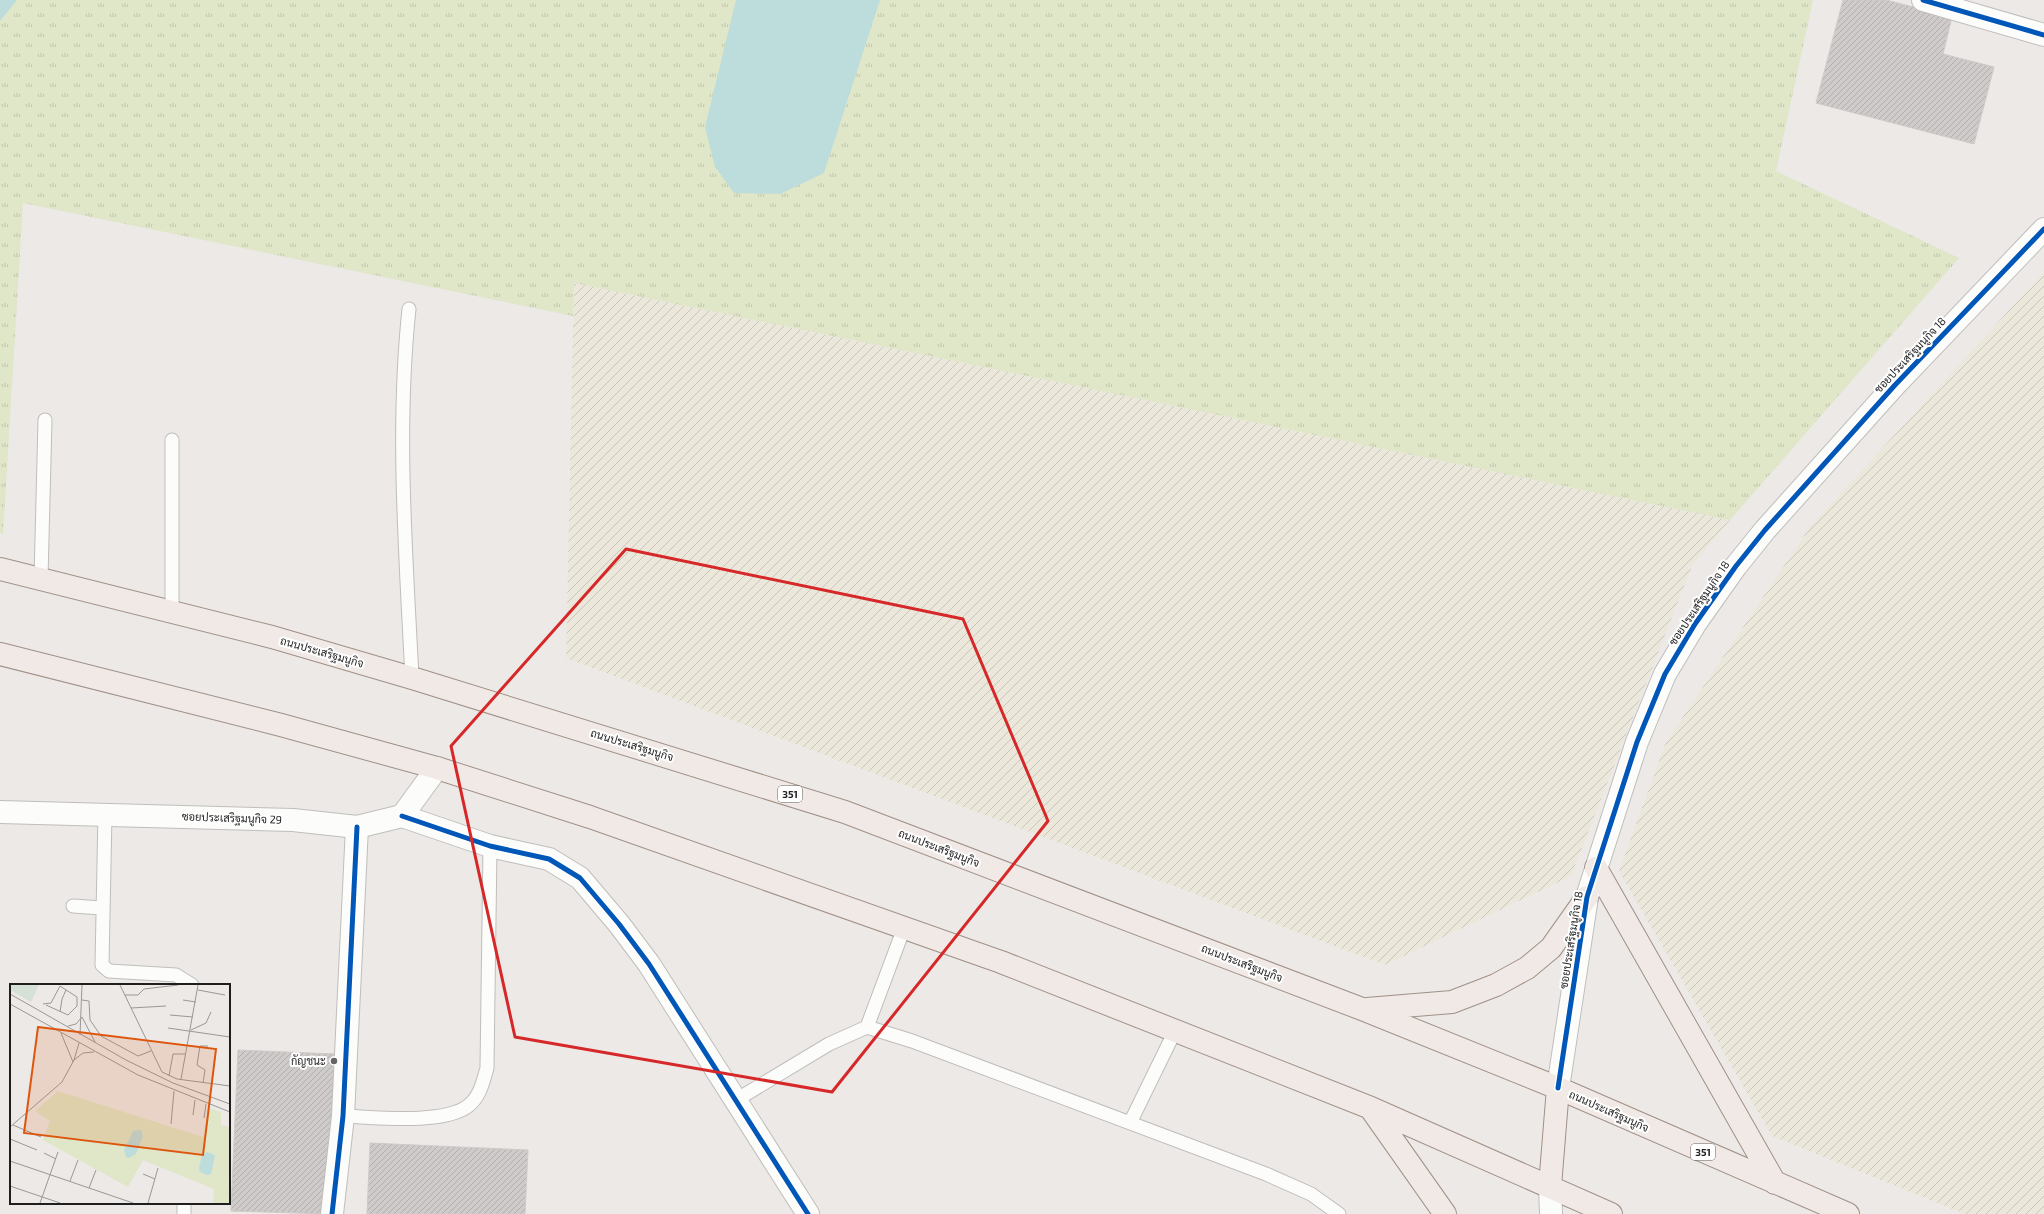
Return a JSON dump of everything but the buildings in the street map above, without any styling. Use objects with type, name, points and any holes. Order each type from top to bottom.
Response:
[{"type":"main road","name":"ถนนประเสริฐมนูกิจ","points":[[0,569],[172,611],[412,678],[845,812],[1362,1009],[1558,1088],[1848,1214]]},
{"type":"main road","points":[[0,654],[281,725],[437,768],[590,817],[1001,962],[1371,1108],[1611,1214]]},
{"type":"main road","points":[[1596,868],[1775,1183]]},
{"type":"main road","points":[[1362,1009],[1452,1002],[1496,985],[1527,968],[1551,948],[1587,897]]},
{"type":"main road","points":[[1550,1186],[1558,1088]]},
{"type":"main road","points":[[1371,1108],[1445,1214]]},
{"type":"street","points":[[1922,0],[2044,35]]},
{"type":"street","name":"ซอยประเสริฐมนูกิจ 18","points":[[1558,1088],[1587,897],[1637,742],[1665,674],[1695,624],[1736,566],[1771,524],[1895,385],[2044,229]]},
{"type":"street","points":[[437,768],[402,816],[490,846],[549,859],[580,878],[619,924],[649,964],[808,1214]]},
{"type":"street","name":"ซอยประเสริฐมนูกิจ 29","points":[[0,812],[293,820],[357,827],[402,816]]},
{"type":"street","points":[[332,1214],[343,1116],[357,827]]},
{"type":"street","points":[[1550,1186],[1551,1214]]},
{"type":"lane","points":[[409,309],[404,360],[402,444],[412,678]]},
{"type":"lane","points":[[41,578],[45,420]]},
{"type":"lane","points":[[172,440],[172,611]]},
{"type":"lane","points":[[105,814],[102,908],[102,965],[104,969],[176,975],[190,984]]},
{"type":"lane","points":[[343,1116],[426,1118],[454,1114],[468,1106],[480,1092],[487,1068],[490,846]]},
{"type":"lane","points":[[73,906],[102,908]]},
{"type":"lane","points":[[867,1027],[904,928]]},
{"type":"lane","points":[[736,1100],[829,1044],[867,1027],[912,1041],[1273,1177],[1311,1194],[1338,1214]]},
{"type":"lane","points":[[1130,1123],[1175,1031]]},
{"type":"highlighted area","points":[[626,549],[963,619],[1048,821],[832,1092],[515,1037],[451,746]]},
{"type":"shaded area","points":[[2044,272],[2044,1214],[1965,1214],[1772,1136],[1619,871],[1666,742],[1810,527]]},
{"type":"shaded area","points":[[574,283],[1730,520],[1692,566],[1571,876],[1385,965],[566,658]]},
{"type":"green space","points":[[0,0],[1813,0],[1776,171],[1959,258],[1730,520],[574,283],[573,316],[23,203],[3,534],[0,533]]},
{"type":"water","points":[[0,0],[17,0],[0,21]]},
{"type":"water","points":[[736,0],[880,0],[824,173],[780,194],[734,193],[715,167],[705,127]]},
{"type":"cycle path","points":[[1923,0],[2044,35]]},
{"type":"cycle path","points":[[1558,1088],[1587,897],[1637,742],[1665,674],[1695,624],[1736,566],[1765,530],[1895,385],[2044,229]]},
{"type":"cycle path","points":[[402,816],[490,846],[549,859],[580,878],[619,924],[649,964],[808,1214]]},
{"type":"cycle path","points":[[332,1214],[343,1116],[357,827]]},
{"type":"place","name":"กัญชนะ","points":[[334,1061]]}]
